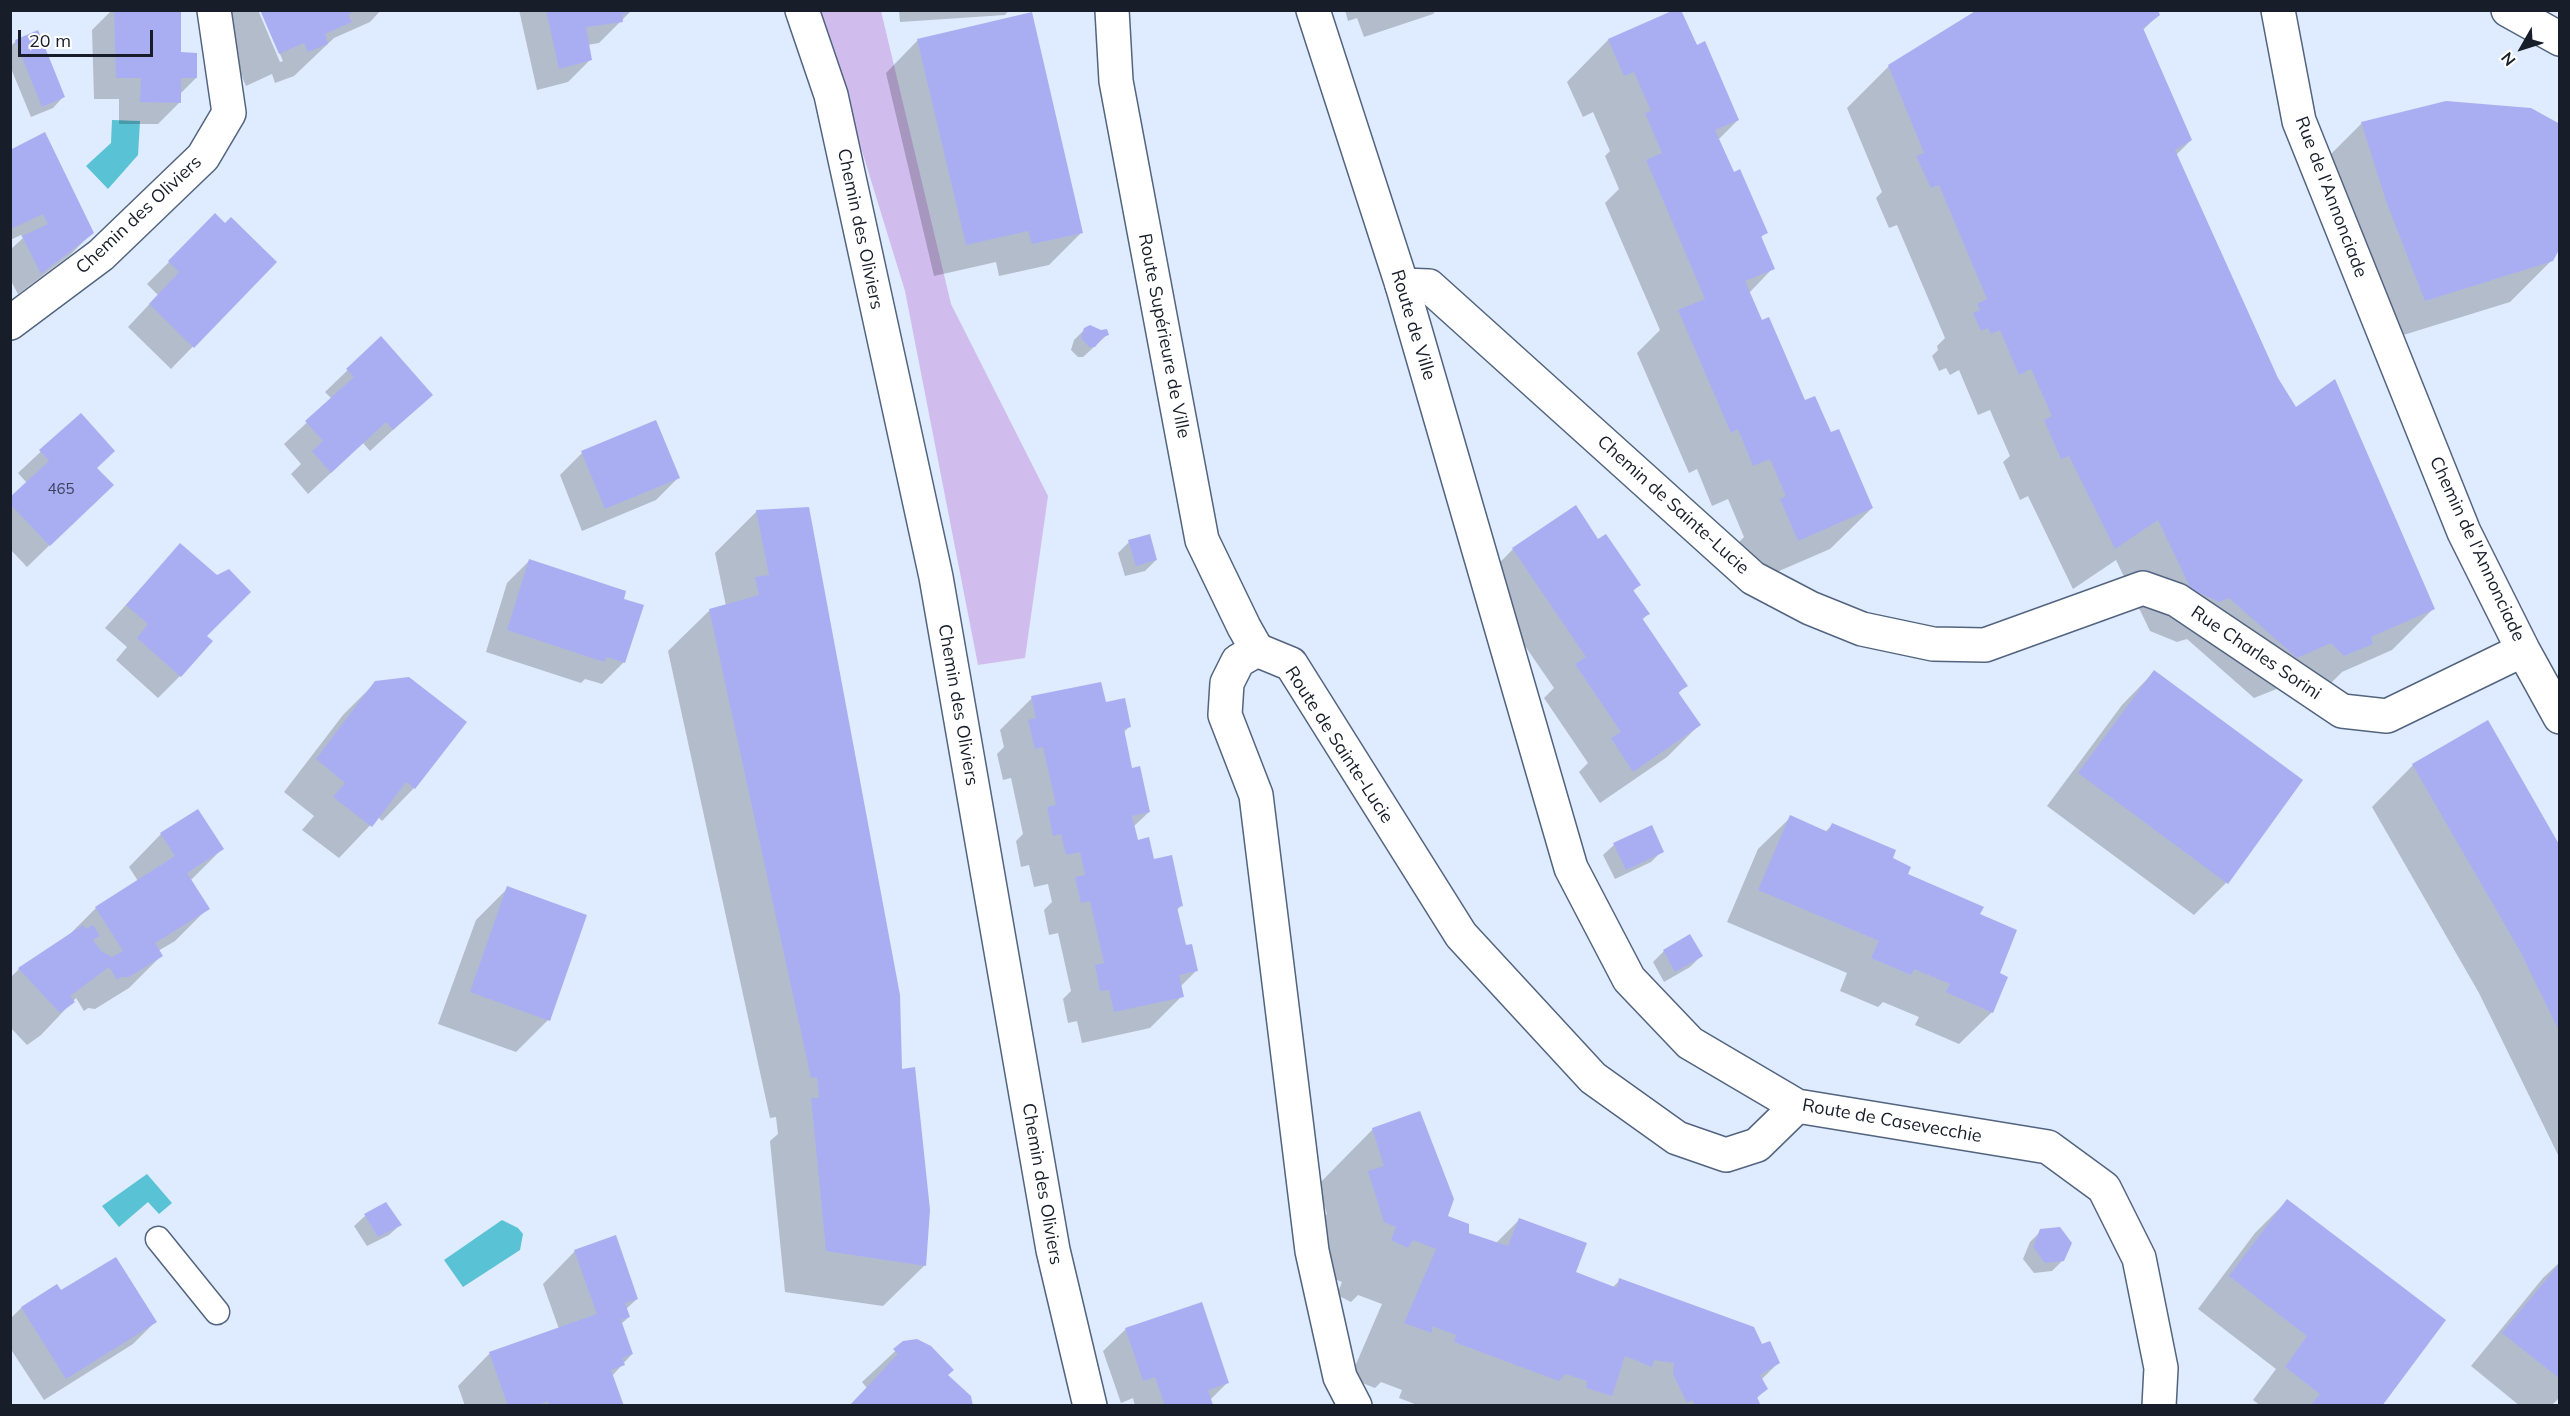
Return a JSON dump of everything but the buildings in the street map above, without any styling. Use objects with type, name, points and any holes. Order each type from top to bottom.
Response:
[{"type":"street","name":"Chemin des Oliviers","points":[[10,323],[101,255],[203,157],[229,113],[214,10]]},
{"type":"street","name":"Chemin des Oliviers","points":[[802,10],[831,95],[936,577],[1053,1250],[1090,1406]]},
{"type":"street","name":"Route Supérieure de Ville","points":[[1112,10],[1116,81],[1202,540],[1257,650]]},
{"type":"street","name":"Route de Ville","points":[[1313,10],[1402,285],[1524,708]]},
{"type":"street","name":"Rue de l'Annonciade","points":[[2278,10],[2299,121],[2389,345]]},
{"type":"street","points":[[2508,10],[2559,39]]},
{"type":"street","name":"Chemin de Sainte-Lucie","points":[[1402,285],[1429,286],[1753,578],[1810,608],[1862,629],[1933,644],[1985,645]]},
{"type":"street","name":"Chemin de l'Annonciade","points":[[2389,345],[2464,532],[2559,717]]},
{"type":"street","name":"Rue Charles Sorini","points":[[1985,645],[2143,588],[2177,600],[2342,711],[2387,716],[2523,650]]},
{"type":"street","name":"Route de Sainte-Lucie","points":[[1257,650],[1291,664],[1461,935],[1593,1078],[1677,1138],[1726,1155],[1757,1145],[1797,1106]]},
{"type":"street","points":[[1257,650],[1238,661],[1227,683],[1225,716],[1256,795],[1312,1251],[1340,1377],[1355,1406]]},
{"type":"street","name":"Route de Casevecchie","points":[[1524,708],[1570,868],[1629,979],[1690,1043],[1797,1106],[2048,1147],[2104,1188],[2139,1258],[2162,1368],[2159,1406]]},
{"type":"lane","points":[[158,1239],[218,1312]]},
{"type":"shaded area","points":[[819,11],[881,11],[951,304],[1048,496],[1025,658],[978,665],[905,291]]},
{"type":"water","points":[[112,120],[140,121],[138,155],[108,189],[86,166],[111,143]]},
{"type":"water","points":[[147,1174],[172,1203],[159,1214],[148,1202],[119,1227],[102,1206]]},
{"type":"water","points":[[502,1220],[518,1228],[523,1234],[520,1250],[463,1287],[444,1260]]}]
